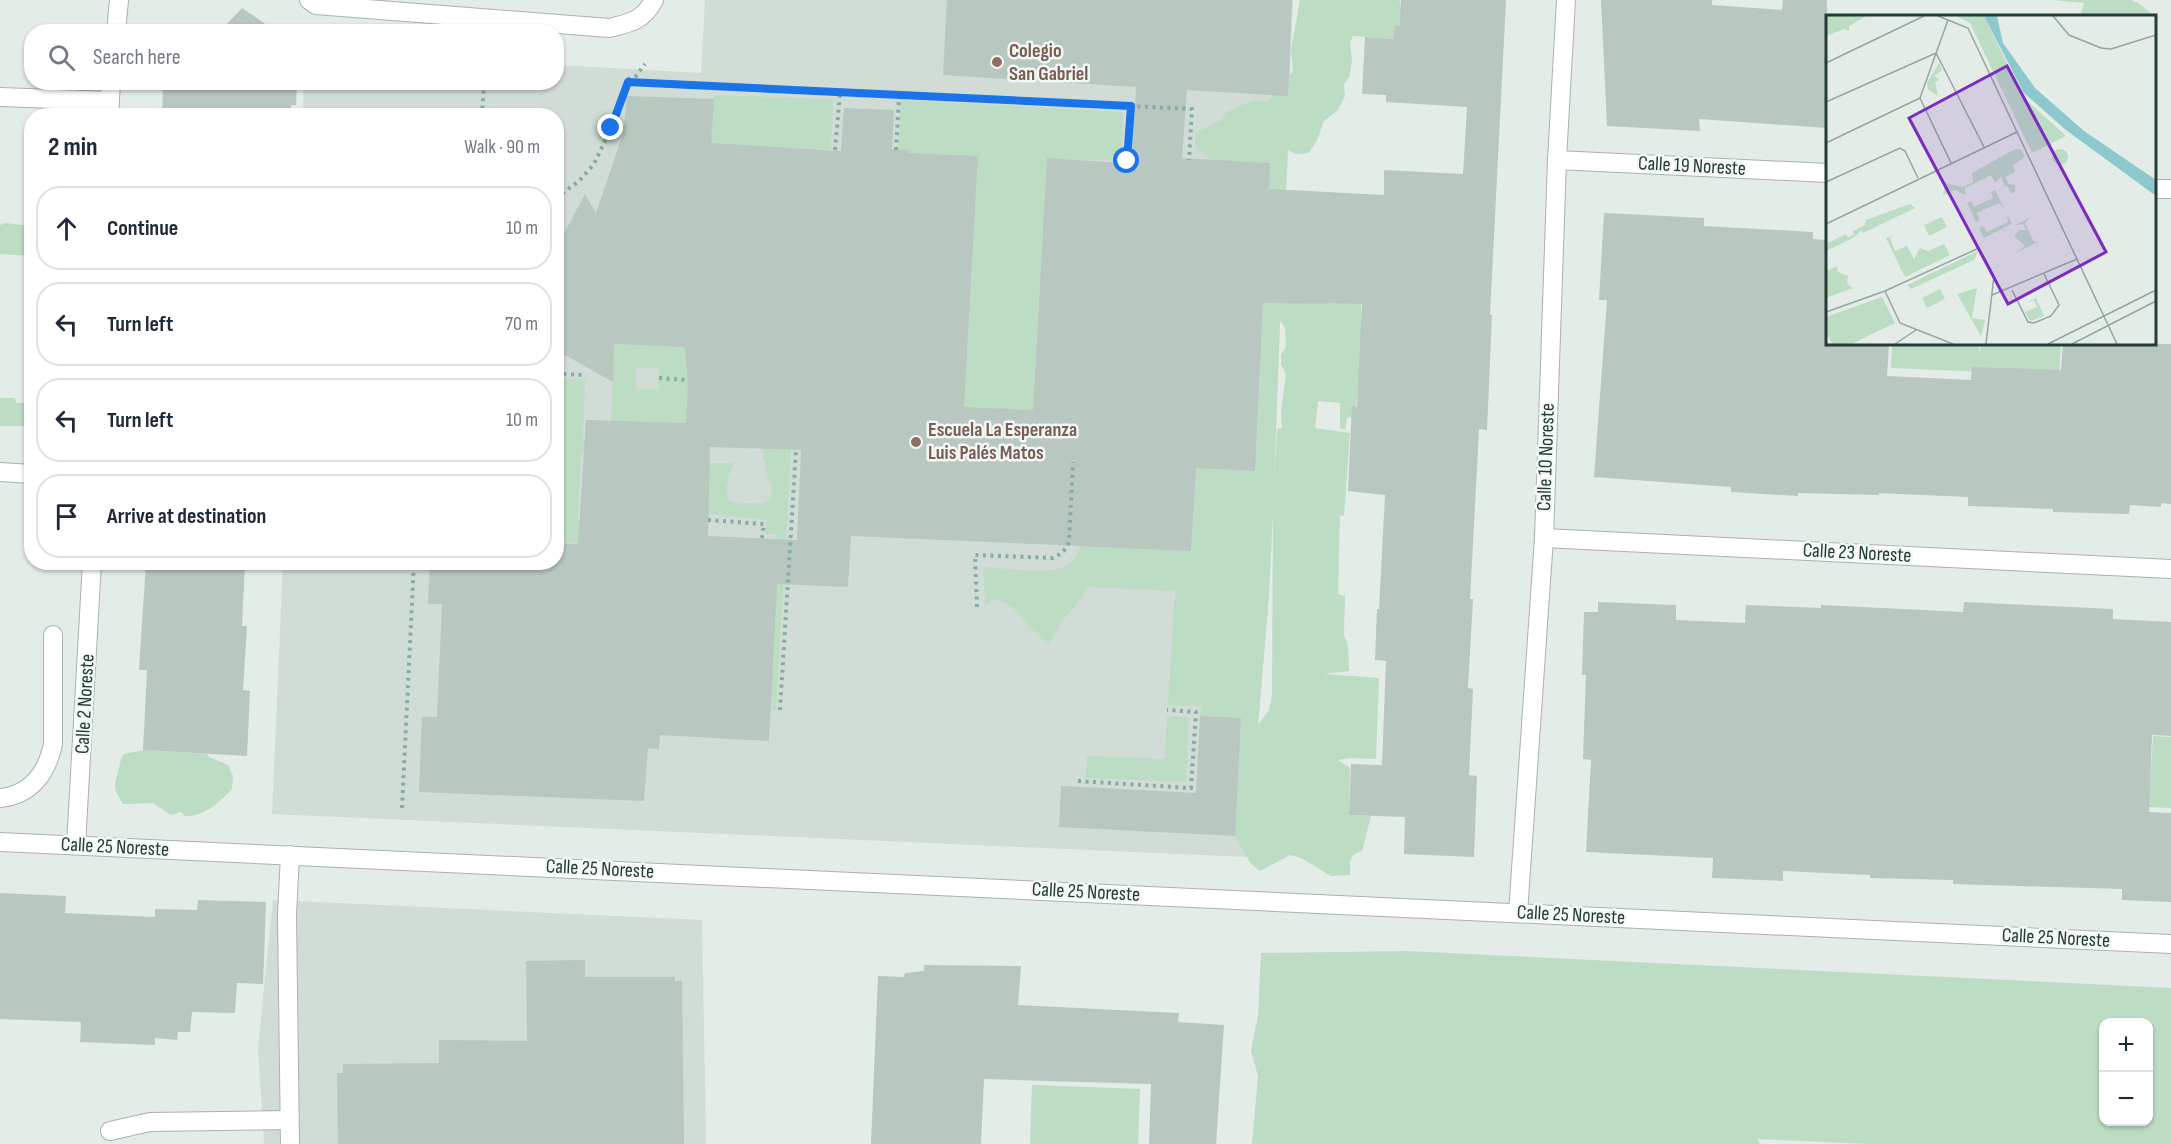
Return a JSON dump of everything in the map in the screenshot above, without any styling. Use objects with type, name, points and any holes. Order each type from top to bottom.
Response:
[{"type":"street","points":[[117,24],[119,0]]},
{"type":"street","points":[[309,0],[316,5],[558,24]]},
{"type":"street","points":[[564,24],[609,28],[634,23],[654,0]]},
{"type":"street","name":"Calle 10 Noreste","points":[[1518,913],[1544,538],[1557,160],[1566,0]]},
{"type":"street","points":[[0,97],[110,100]]},
{"type":"street","name":"Calle 19 Noreste","points":[[1557,160],[1826,173]]},
{"type":"street","points":[[0,472],[24,474]]},
{"type":"street","name":"Calle 23 Noreste","points":[[1544,538],[2171,569]]},
{"type":"street","name":"Calle 2 Noreste","points":[[76,845],[92,570]]},
{"type":"street","points":[[0,798],[28,790],[44,771],[50,757],[53,744],[53,635]]},
{"type":"street","name":"Calle 25 Noreste","points":[[0,842],[2171,944]]},
{"type":"street","points":[[290,1144],[287,915],[291,855]]},
{"type":"street","points":[[110,1131],[150,1122],[289,1120]]},
{"type":"path","points":[[564,192],[579,182],[594,164],[615,118],[628,79],[636,76],[645,64]]},
{"type":"path","points":[[628,82],[899,97],[1192,109],[1189,160]]},
{"type":"path","points":[[482,108],[484,90]]},
{"type":"path","points":[[836,150],[840,94]]},
{"type":"path","points":[[896,150],[899,97]]},
{"type":"path","points":[[1127,161],[1131,106]]},
{"type":"path","points":[[564,374],[585,375]]},
{"type":"path","points":[[659,378],[687,380]]},
{"type":"path","points":[[780,710],[796,450]]},
{"type":"path","points":[[977,607],[975,555],[1053,558],[1067,548],[1073,462]]},
{"type":"path","points":[[708,520],[764,524],[762,538]]},
{"type":"path","points":[[402,808],[414,570]]},
{"type":"path","points":[[1078,782],[1191,788],[1196,712],[1167,710]]},
{"type":"shaded area","name":"Escuela La Esperanza Luis Palés Matos","points":[[705,0],[1293,0],[1269,595],[1247,857],[272,814],[283,570],[564,570],[564,108],[303,108],[304,90],[564,90],[564,65],[701,73]]},
{"type":"shaded area","points":[[273,900],[702,920],[706,1144],[264,1144],[258,1049]]},
{"type":"green space","points":[[1300,0],[1400,1],[1404,25],[1395,26],[1393,39],[1353,36],[1350,42],[1352,61],[1349,77],[1344,84],[1345,96],[1338,110],[1324,121],[1309,153],[1296,154],[1288,150],[1282,278],[1321,288],[1327,304],[1361,304],[1363,348],[1355,417],[1347,418],[1345,430],[1340,428],[1340,403],[1318,401],[1315,428],[1350,433],[1344,516],[1340,515],[1338,594],[1345,596],[1344,635],[1348,645],[1349,671],[1324,674],[1379,678],[1376,759],[1338,760],[1350,768],[1349,815],[1371,816],[1362,851],[1353,855],[1350,862],[1350,875],[1331,876],[1301,858],[1290,855],[1260,871],[1251,864],[1235,836],[1241,719],[1200,716],[1201,706],[1168,705],[1175,591],[1088,587],[1078,603],[1061,622],[1049,645],[1008,604],[992,600],[985,605],[983,567],[1035,571],[1054,570],[1061,568],[1075,557],[1080,548],[1084,465],[1191,551],[1195,479],[1164,466],[1255,471],[1270,164],[1212,160],[1195,146],[1195,134],[1221,121],[1227,111],[1255,100],[1268,102],[1293,71],[1291,50]],"holes":[[[1280,321],[1285,328],[1286,346],[1281,355],[1281,364],[1286,375],[1281,412],[1282,428],[1277,429],[1274,485]],[[1273,514],[1272,696],[1269,710],[1258,725]]]},
{"type":"green space","points":[[2052,0],[2131,0],[2153,15],[2080,15],[2084,3]]},
{"type":"green space","points":[[714,95],[833,99],[831,149],[757,147],[695,223],[711,137]]},
{"type":"green space","points":[[901,100],[1123,112],[1121,160],[1047,159],[1034,384],[1103,436],[1028,410],[973,407],[971,430],[964,408],[978,157],[898,152]]},
{"type":"green space","points":[[5,223],[24,225],[24,256],[0,254],[0,225]]},
{"type":"green space","points":[[614,344],[691,347],[686,423],[611,421]],"holes":[[[636,368],[659,368],[658,390],[636,389]]]},
{"type":"green space","points":[[1892,345],[1979,345],[1979,354],[1981,345],[2061,345],[2059,375],[1891,368]]},
{"type":"green space","points":[[564,379],[585,380],[583,441],[615,442],[581,453],[579,523],[655,547],[564,541]]},
{"type":"green space","points":[[0,398],[15,398],[16,403],[24,403],[24,426],[0,426]]},
{"type":"green space","points":[[760,449],[791,450],[776,710],[770,710],[779,539],[774,534],[766,534],[767,520],[709,514],[709,463],[733,463],[726,488],[729,501],[738,504],[762,503],[770,498],[772,487]]},
{"type":"green space","points":[[1167,716],[1189,717],[1186,782],[1086,778],[1087,756],[1165,759]]},
{"type":"green space","points":[[2153,736],[2171,737],[2171,808],[2129,806],[2150,784]]},
{"type":"green space","points":[[143,750],[207,754],[228,765],[233,776],[232,789],[211,808],[192,816],[185,816],[181,812],[171,815],[153,803],[123,804],[115,786],[121,760],[124,754]]},
{"type":"green space","points":[[1407,951],[2171,988],[2171,1144],[1870,1144],[1757,1139],[1760,1144],[1252,1144],[1258,1076],[1251,1051],[1258,1016],[1261,953]]},
{"type":"green space","points":[[1032,1085],[1140,1089],[1138,1144],[1030,1144]]},
{"type":"building","points":[[947,0],[1292,0],[1288,96],[1187,90],[1182,158],[1270,163],[1269,189],[1384,195],[1384,170],[1463,174],[1467,107],[1386,102],[1386,95],[1362,94],[1365,37],[1393,39],[1395,25],[1400,26],[1401,0],[1506,0],[1490,315],[1492,315],[1487,430],[1479,429],[1470,599],[1473,599],[1468,688],[1473,689],[1469,775],[1477,776],[1474,857],[1404,854],[1405,817],[1349,815],[1351,764],[1382,765],[1386,661],[1375,660],[1385,495],[1348,491],[1352,406],[1357,407],[1362,304],[1263,303],[1255,471],[1196,468],[1191,551],[851,536],[848,587],[777,584],[769,741],[660,735],[659,749],[648,748],[644,801],[419,792],[422,717],[437,717],[442,604],[428,604],[430,570],[564,570],[564,543],[578,544],[586,420],[686,423],[688,384],[685,347],[614,344],[613,382],[564,354],[564,234],[585,194],[596,213],[623,134],[627,96],[714,99],[711,143],[841,151],[844,108],[894,110],[892,149],[909,150],[909,153],[978,156],[964,407],[1033,410],[1047,158],[1121,163],[1122,160],[1132,161],[1136,87],[943,75]],"holes":[[[710,447],[801,450],[797,540],[708,536]]]},
{"type":"building","points":[[1601,0],[1712,0],[1712,5],[1782,10],[1783,0],[1827,0],[1826,128],[1699,119],[1700,131],[1607,126]]},
{"type":"building","points":[[242,8],[265,24],[227,24]]},
{"type":"building","points":[[163,90],[297,90],[296,105],[291,105],[291,108],[162,108]]},
{"type":"building","points":[[1604,213],[1704,218],[1704,226],[1813,232],[1813,239],[1826,240],[1826,345],[1889,345],[1887,376],[1971,380],[1972,367],[2061,370],[2063,345],[2171,344],[2171,504],[2161,503],[2161,507],[2130,505],[2129,514],[2053,512],[2053,509],[1968,506],[1968,497],[1879,493],[1879,495],[1798,493],[1798,496],[1731,492],[1731,487],[1594,477],[1607,300],[1599,300]]},
{"type":"building","points":[[145,570],[245,570],[242,626],[247,626],[243,690],[250,691],[247,756],[143,750],[147,670],[139,670]]},
{"type":"building","points":[[1598,602],[1676,605],[1676,620],[1745,623],[1746,605],[1821,608],[1821,605],[1963,612],[1964,602],[2113,609],[2113,619],[2171,622],[2171,736],[2152,735],[2149,812],[2171,813],[2171,902],[2122,900],[2122,889],[1953,884],[1953,880],[1870,878],[1870,875],[1783,871],[1783,881],[1712,878],[1713,858],[1586,852],[1591,760],[1583,759],[1586,675],[1582,675],[1584,612],[1598,612]]},
{"type":"building","points":[[1200,716],[1241,718],[1235,836],[1059,827],[1061,786],[1196,793]]},
{"type":"building","points":[[0,893],[66,896],[65,913],[155,917],[155,909],[197,910],[198,900],[266,902],[263,984],[237,983],[235,1013],[192,1012],[190,1032],[178,1032],[177,1040],[155,1038],[155,1045],[80,1042],[81,1022],[0,1019]]},
{"type":"building","points":[[585,960],[585,977],[675,977],[675,981],[682,981],[684,1144],[338,1144],[337,1073],[343,1073],[343,1064],[439,1063],[439,1040],[527,1041],[526,961]]},
{"type":"building","points":[[924,965],[1021,966],[1018,1005],[1179,1013],[1178,1022],[1224,1025],[1216,1144],[1149,1144],[1151,1084],[984,1079],[981,1144],[871,1144],[878,976],[904,977],[905,973],[924,971]]},
{"type":"place","name":"Colegio San Gabriel","points":[[997,62]]},
{"type":"place","name":"Escuela La Esperanza Luis Palés Matos","points":[[916,442]]},
{"type":"route","points":[[611,128],[628,82],[899,97],[1131,106],[1127,161]]}]
